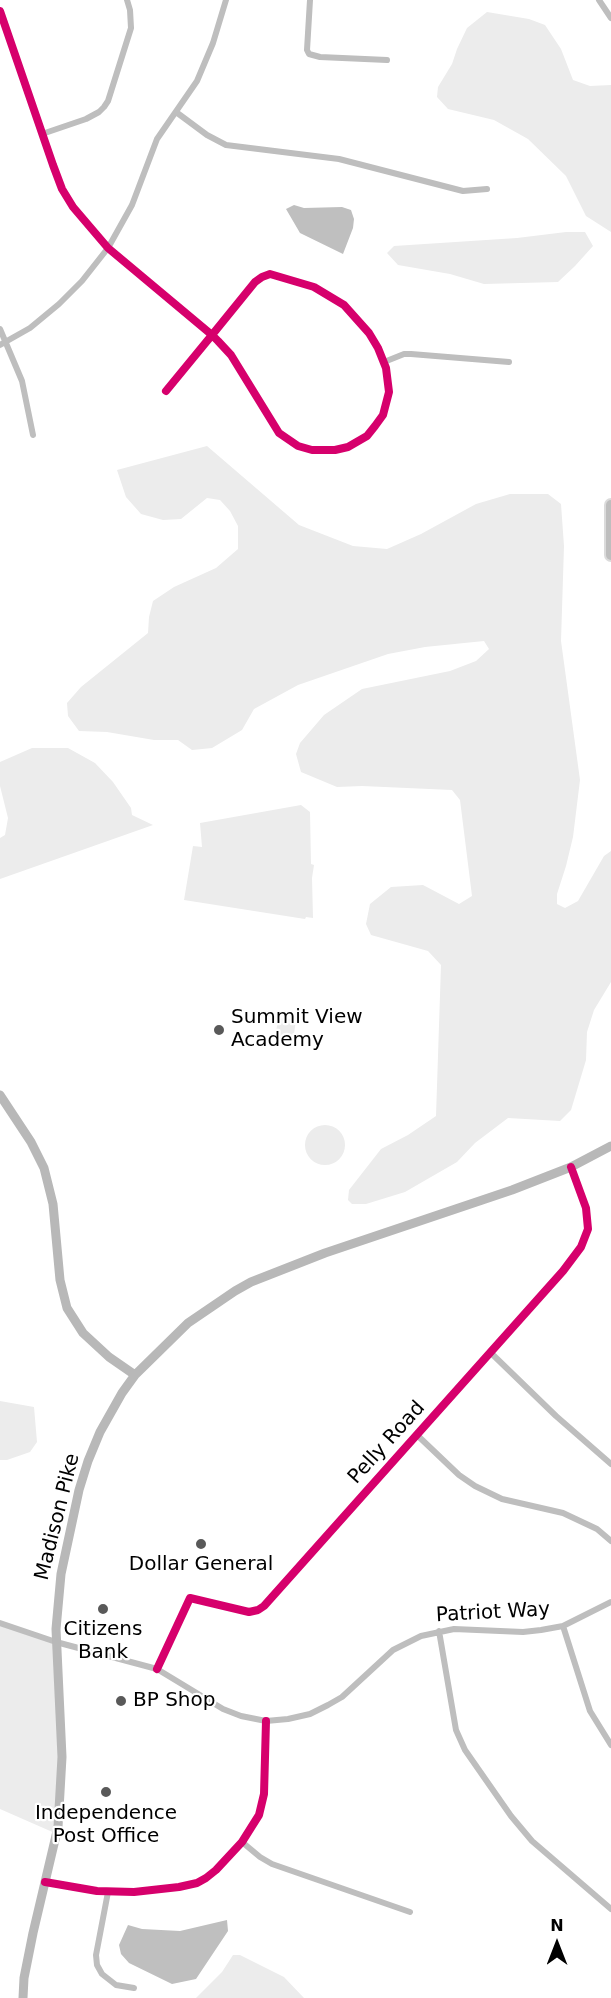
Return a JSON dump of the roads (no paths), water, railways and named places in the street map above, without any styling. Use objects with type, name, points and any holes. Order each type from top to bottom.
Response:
[{"type":"main road","points":[[611,505],[611,555]]},
{"type":"main road","points":[[0,1095],[31,1142],[44,1168],[53,1204],[60,1280],[67,1308],[83,1333],[135,1375]]},
{"type":"main road","points":[[571,1167],[611,1146]]},
{"type":"main road","name":"Madison Pike","points":[[23,1998],[24,1978],[58,1827],[62,1783],[56,1642],[56,1613],[61,1574],[82,1480],[100,1431],[135,1375],[188,1323],[235,1291],[261,1278],[325,1253],[512,1190],[571,1167]]},
{"type":"street","points":[[42,134],[86,119],[99,112],[108,101],[131,28],[127,0]]},
{"type":"street","points":[[3,344],[30,328],[58,305],[82,281],[108,248],[132,205],[157,139],[196,81],[213,43],[226,0]]},
{"type":"street","points":[[310,0],[307,50],[309,54],[320,57],[387,60]]},
{"type":"street","points":[[599,0],[611,18]]},
{"type":"street","points":[[0,11],[3,32],[62,189],[84,221],[108,248],[212,335],[231,356],[279,433],[298,446],[312,450],[335,450],[348,447],[367,436],[375,426],[382,415],[389,392],[384,362],[369,333],[344,305],[314,286],[270,274],[255,282],[212,335],[166,391]]},
{"type":"street","points":[[176,112],[207,135],[226,145],[339,159],[463,191],[487,189]]},
{"type":"street","points":[[0,329],[3,344],[27,399],[33,435]]},
{"type":"street","points":[[384,362],[404,354],[509,362]]},
{"type":"street","name":"Pelly Road","points":[[157,1669],[190,1598],[249,1612],[264,1606],[563,1271],[581,1247],[588,1229],[586,1208],[571,1167]]},
{"type":"street","points":[[490,1353],[556,1416],[611,1464]]},
{"type":"street","points":[[417,1436],[459,1475],[475,1486],[502,1499],[563,1513],[597,1529],[611,1541]]},
{"type":"street","name":"Patriot Way","points":[[0,1623],[56,1642],[157,1669],[223,1709],[266,1721],[310,1714],[328,1705],[342,1697],[393,1650],[421,1635],[454,1629],[523,1632],[563,1626],[611,1602]]},
{"type":"street","points":[[563,1626],[590,1711],[611,1745]]},
{"type":"street","points":[[439,1631],[453,1719],[465,1750],[511,1816],[532,1841],[611,1909]]},
{"type":"street","points":[[45,1882],[108,1892],[156,1889],[197,1883],[216,1870],[253,1827],[262,1807],[266,1721]]},
{"type":"street","points":[[242,1842],[261,1857],[281,1867],[410,1912]]},
{"type":"street","points":[[108,1892],[96,1955],[97,1965],[102,1974],[116,1985],[134,1988]]},
{"type":"place","name":"Summit View Academy","points":[[219,1030]]},
{"type":"place","name":"Dollar General","points":[[201,1544]]},
{"type":"place","name":"Citizens Bank","points":[[103,1609]]},
{"type":"place","name":"BP Shop","points":[[121,1701]]},
{"type":"place","name":"Independence Post Office","points":[[106,1792]]}]
